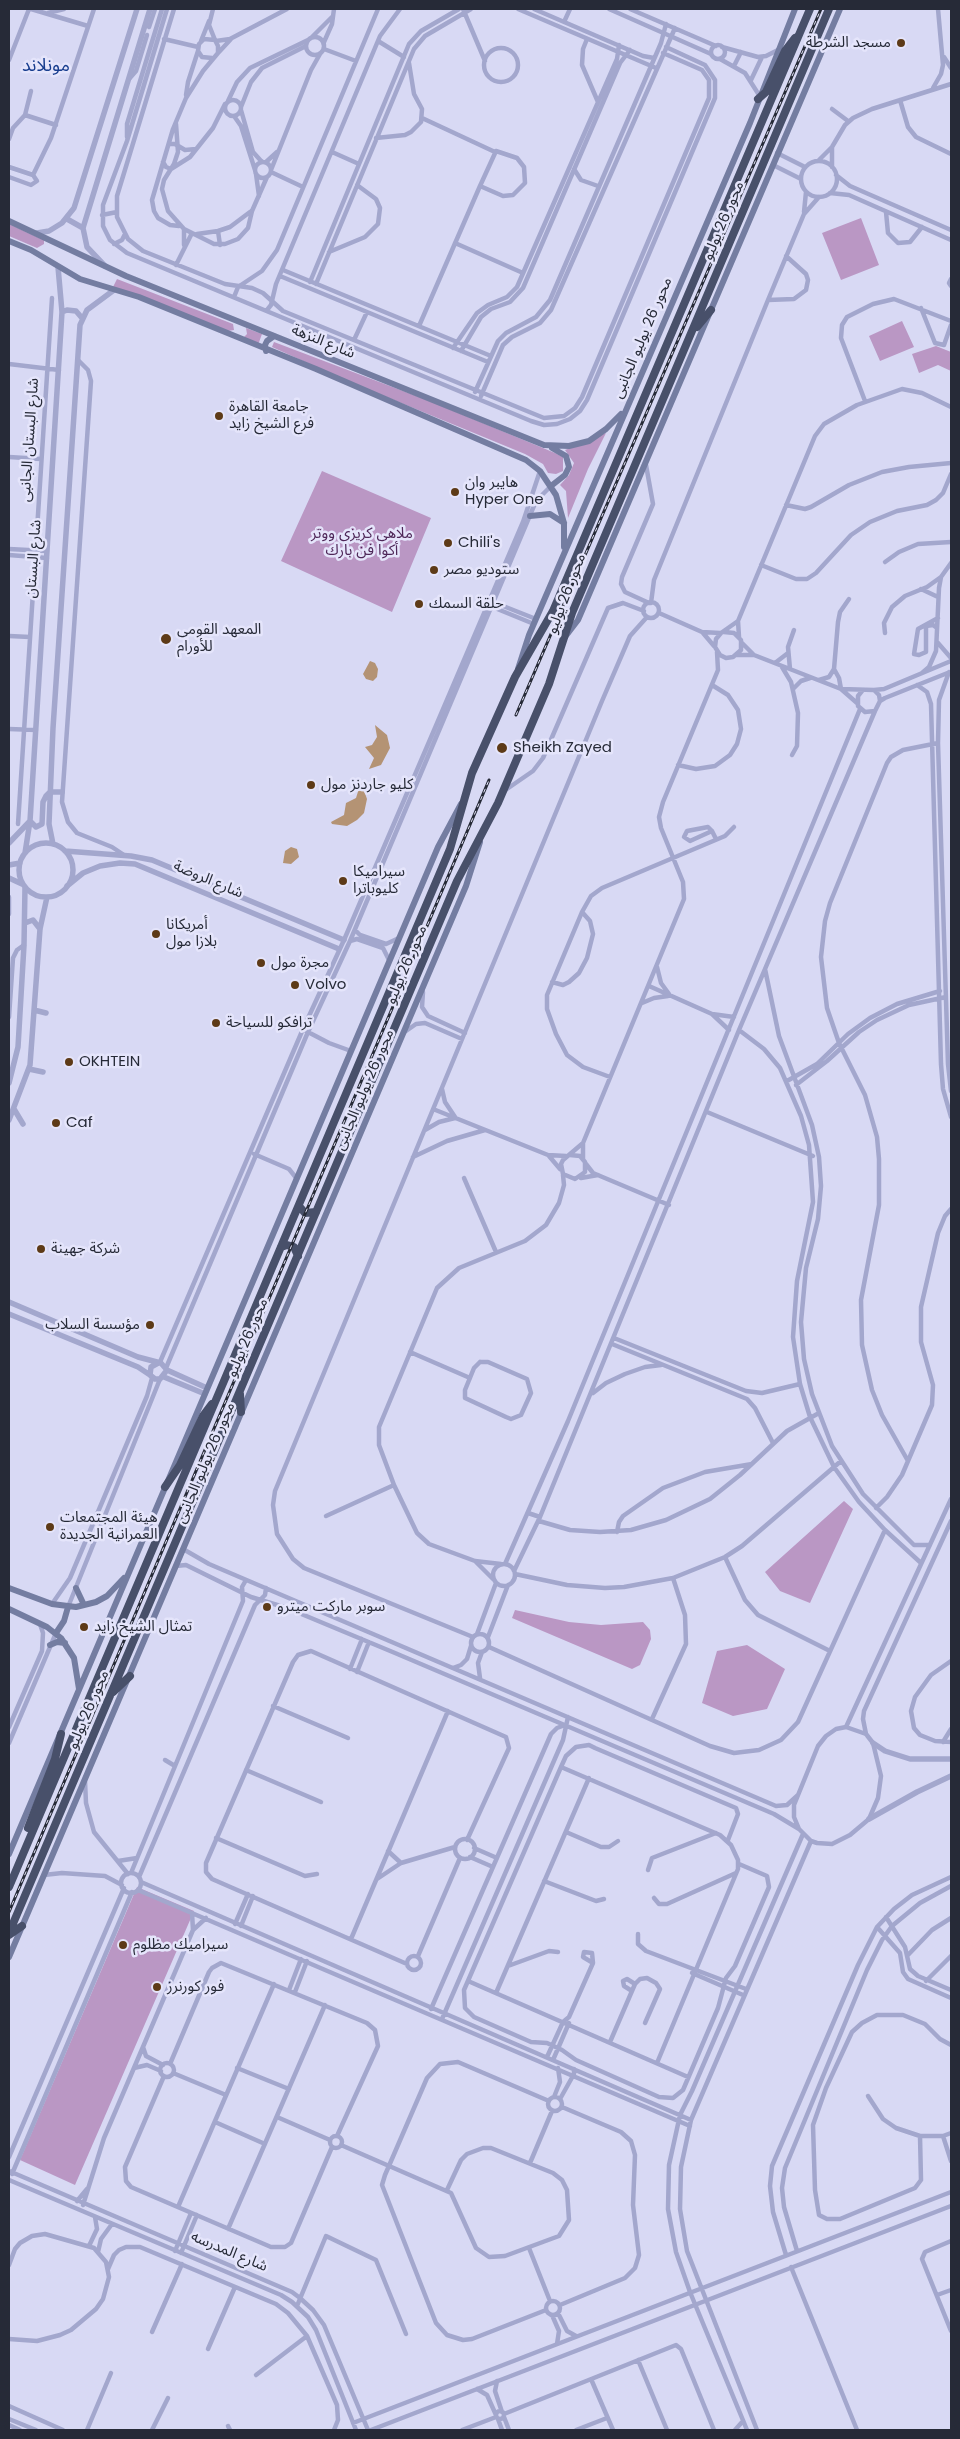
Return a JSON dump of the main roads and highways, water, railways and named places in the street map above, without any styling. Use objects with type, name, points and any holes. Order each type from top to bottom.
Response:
[{"type":"highway","name":"محور 26 يوليو","points":[[9,1886],[450,849],[469,780],[515,677],[555,605],[810,9]]},
{"type":"highway","name":"محور 26 يوليو","points":[[9,1934],[458,881],[503,792],[549,684],[572,613],[829,9]]},
{"type":"highway","points":[[758,97],[766,92],[788,47],[799,35]]},
{"type":"highway","points":[[691,335],[711,310]]},
{"type":"highway","points":[[299,1206],[308,1214],[316,1212]]},
{"type":"highway","points":[[281,1247],[287,1245],[294,1247],[298,1256]]},
{"type":"highway","points":[[240,1390],[241,1412]]},
{"type":"highway","points":[[165,1487],[183,1459],[203,1416],[216,1399]]},
{"type":"highway","points":[[110,1695],[130,1676]]},
{"type":"highway","points":[[25,1848],[27,1832],[55,1759],[61,1734]]},
{"type":"highway","points":[[9,1934],[22,1926]]},
{"type":"main road","name":"محور 26 يوليو الجانبى","points":[[515,677],[535,622],[563,555],[750,122],[758,97],[795,9]]},
{"type":"main road","points":[[564,638],[578,620],[840,9]]},
{"type":"main road","name":"شارع النزهة","points":[[9,221],[106,267],[544,445],[569,446],[589,441],[606,429],[624,411]]},
{"type":"main road","name":"شارع النزهة","points":[[9,241],[31,250],[80,279],[139,297],[316,369],[526,460],[540,471],[552,486],[560,504],[564,523],[563,555]]},
{"type":"main road","points":[[233,336],[237,335],[239,329],[238,321]]},
{"type":"main road","points":[[266,350],[267,340],[274,336]]},
{"type":"main road","points":[[544,445],[564,453],[569,463],[565,475],[552,486]]},
{"type":"main road","points":[[530,516],[550,514],[564,523]]},
{"type":"main road","name":"محور 26 يوليو الجانبى","points":[[9,1854],[10,1847],[45,1766],[80,1692],[165,1487],[440,842],[462,803]]},
{"type":"main road","name":"محور 26 يوليو الجانبى","points":[[9,1957],[403,1034],[470,874],[481,838]]},
{"type":"main road","points":[[9,1588],[52,1604],[68,1607],[84,1605],[107,1596],[116,1589],[131,1570]]},
{"type":"main road","points":[[76,1588],[84,1605]]},
{"type":"main road","points":[[56,1633],[64,1621],[68,1607]]},
{"type":"main road","points":[[9,1609],[56,1633],[65,1643],[76,1666],[80,1692]]},
{"type":"main road","points":[[50,1645],[57,1642],[65,1643]]},
{"type":"railway","points":[[516,715],[821,9]]},
{"type":"railway","points":[[9,1912],[489,780]]},
{"type":"place","name":"مسجد الشرطة","points":[[901,43]]},
{"type":"place","name":"جامعة القاهرة فرع الشيخ زايد","points":[[219,416]]},
{"type":"place","name":"هايبر وان Hyper One","points":[[455,492]]},
{"type":"place","name":"Chili's","points":[[448,543]]},
{"type":"place","name":"ستوديو مصر","points":[[434,570]]},
{"type":"place","name":"حلقة السمك","points":[[419,604]]},
{"type":"place","name":"المعهد القومى للأورام","points":[[166,639]]},
{"type":"place","name":"Sheikh Zayed","points":[[502,748]]},
{"type":"place","name":"كليو جاردنز مول","points":[[311,785]]},
{"type":"place","name":"سيراميكا كليوباترا","points":[[343,881]]},
{"type":"place","name":"أمريكانا بلازا مول","points":[[156,934]]},
{"type":"place","name":"مجرة مول","points":[[261,963]]},
{"type":"place","name":"Volvo","points":[[295,985]]},
{"type":"place","name":"ترافكو للسياحة","points":[[216,1023]]},
{"type":"place","name":"OKHTEIN","points":[[69,1062]]},
{"type":"place","name":"Caf","points":[[56,1123]]},
{"type":"place","name":"شركة جهينة","points":[[41,1249]]},
{"type":"place","name":"مؤسسة السلاب","points":[[150,1325]]},
{"type":"place","name":"هيئة المجتمعات العمرانية الجديدة","points":[[50,1527]]},
{"type":"place","name":"سوبر ماركت ميترو","points":[[267,1607]]},
{"type":"place","name":"تمثال الشيخ زايد","points":[[84,1627]]},
{"type":"place","name":"سيراميك مظلوم","points":[[123,1945]]},
{"type":"place","name":"فور كورنرز","points":[[157,1987]]},
{"type":"district","name":"مونلاند","points":[[46,66]]},
{"type":"park label","name":"ملاهى كريزى ووتر أكوا فن بارك","points":[[362,542]]}]
